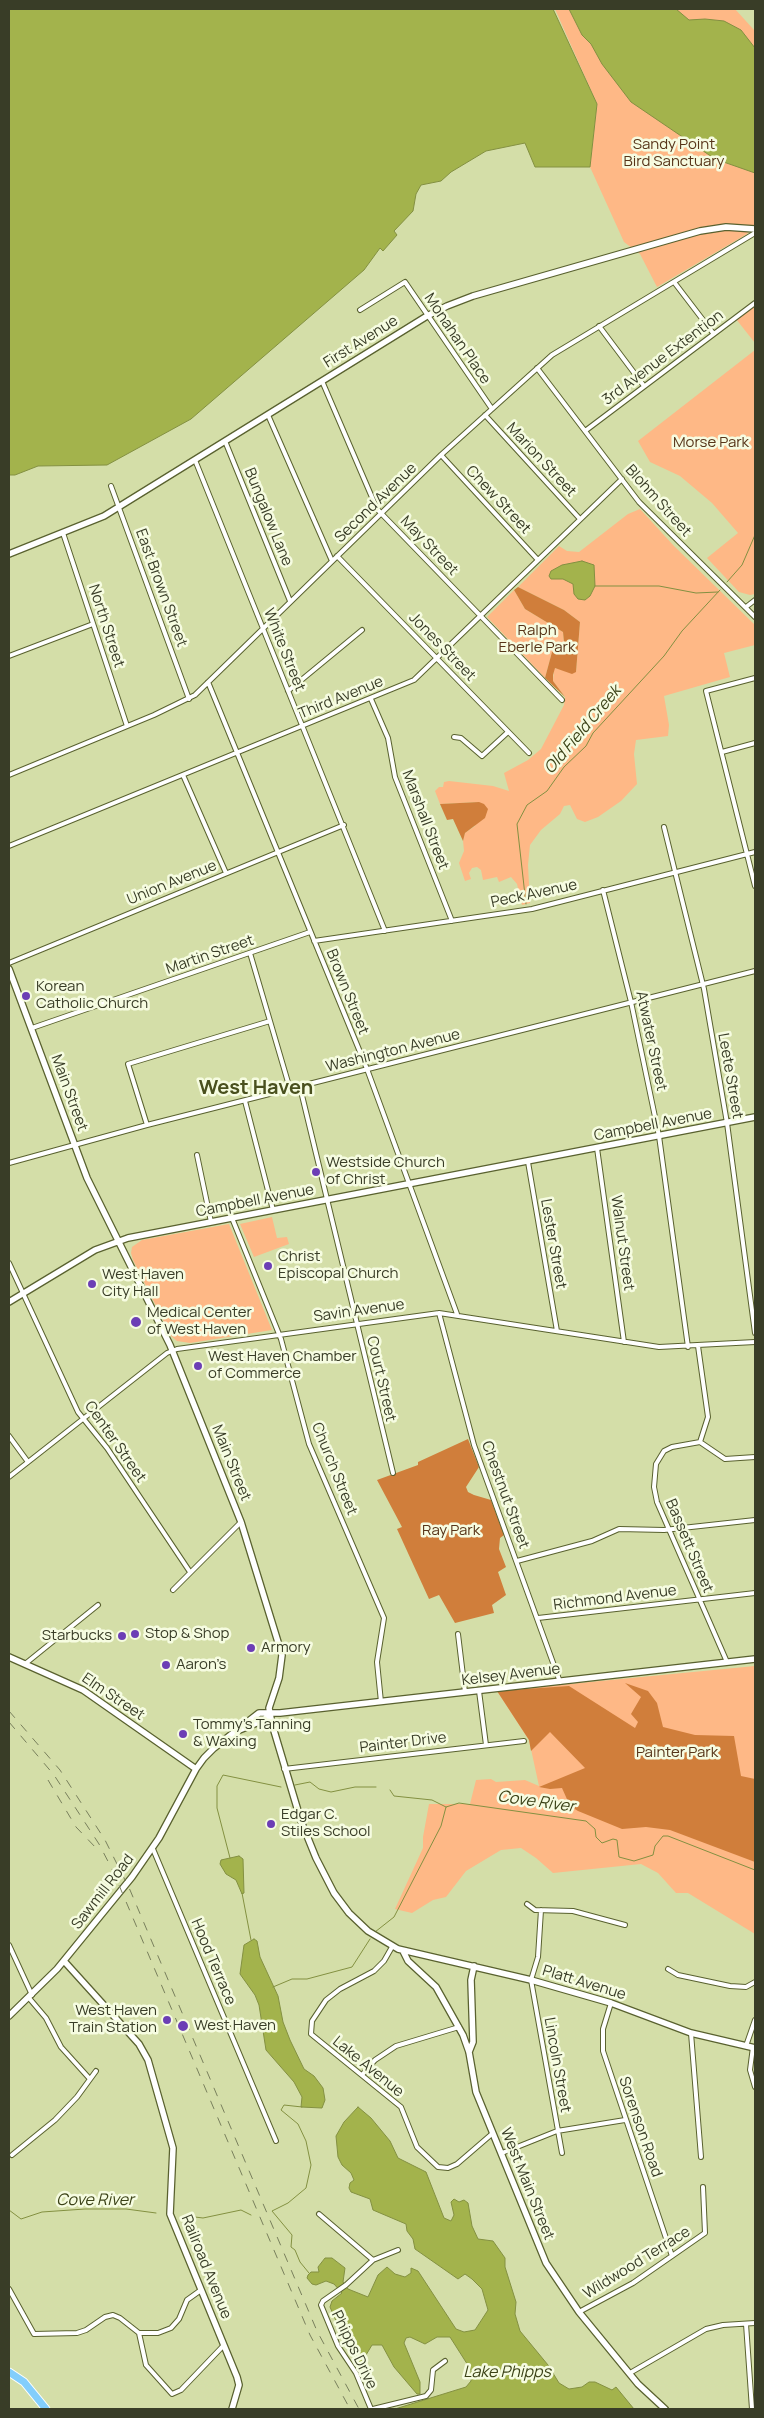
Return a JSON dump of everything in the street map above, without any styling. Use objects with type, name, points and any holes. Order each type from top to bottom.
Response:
[{"type":"highway","points":[[9,2372],[24,2382],[46,2409]]},
{"type":"street","name":"First Avenue","points":[[9,554],[91,522],[119,507],[427,316],[473,296],[679,237],[726,226],[755,229]]},
{"type":"street","name":"Second Avenue","points":[[9,775],[189,699],[441,455],[552,355],[755,233]]},
{"type":"street","name":"Monahan Place","points":[[360,310],[406,282],[427,316],[492,409]]},
{"type":"street","points":[[674,282],[713,333]]},
{"type":"street","name":"3rd Avenue Extention","points":[[585,431],[755,303]]},
{"type":"street","points":[[599,326],[644,386]]},
{"type":"street","name":"Blohm Street","points":[[537,368],[639,502],[755,617]]},
{"type":"street","name":"May Street","points":[[322,381],[377,509],[562,700]]},
{"type":"street","points":[[268,415],[332,561]]},
{"type":"street","name":"Marion Street","points":[[485,416],[580,519]]},
{"type":"street","name":"Bungalow Lane","points":[[225,441],[290,601]]},
{"type":"street","name":"Chew Street","points":[[441,455],[538,560]]},
{"type":"street","name":"White Street","points":[[195,460],[344,825],[385,931]]},
{"type":"street","name":"Third Avenue","points":[[9,846],[414,680],[622,479]]},
{"type":"street","name":"East Brown Street","points":[[111,486],[189,699]]},
{"type":"street","name":"North Street","points":[[63,533],[127,726]]},
{"type":"street","name":"Jones Street","points":[[337,556],[530,753]]},
{"type":"street","points":[[746,607],[755,600]]},
{"type":"street","points":[[9,656],[93,624]]},
{"type":"street","points":[[288,691],[362,630]]},
{"type":"street","points":[[755,678],[706,691],[755,886]]},
{"type":"street","name":"Brown Street","points":[[208,682],[367,1069],[457,1315]]},
{"type":"street","name":"Marshall Street","points":[[371,699],[388,738],[394,777],[452,921]]},
{"type":"street","points":[[454,737],[460,738],[482,756],[508,732]]},
{"type":"street","points":[[722,752],[755,743]]},
{"type":"street","points":[[183,775],[226,873]]},
{"type":"street","name":"Union Avenue","points":[[9,963],[344,825]]},
{"type":"street","name":"Leete Street","points":[[664,827],[703,985],[727,1123],[755,1333]]},
{"type":"street","name":"Peck Avenue","points":[[314,942],[532,909],[755,852]]},
{"type":"street","name":"Atwater Street","points":[[604,890],[632,1002],[659,1136],[688,1347]]},
{"type":"street","name":"Martin Street","points":[[32,1028],[310,932]]},
{"type":"street","points":[[250,952],[290,1089]]},
{"type":"street","name":"Main Street","points":[[9,969],[92,1190],[155,1312],[241,1522],[282,1655],[281,1670],[270,1704],[270,1714],[300,1821],[330,1886],[361,1925],[375,1937],[403,1951]]},
{"type":"street","name":"Washington Avenue","points":[[9,1163],[300,1086],[755,972]]},
{"type":"street","points":[[148,1125],[128,1064],[270,1020]]},
{"type":"street","name":"Court Street","points":[[300,1086],[357,1323],[367,1373],[393,1473]]},
{"type":"street","points":[[245,1101],[273,1210]]},
{"type":"street","name":"Campbell Avenue","points":[[9,1302],[95,1250],[118,1241],[755,1117]]},
{"type":"street","name":"Walnut Street","points":[[597,1148],[624,1342]]},
{"type":"street","points":[[197,1155],[210,1222]]},
{"type":"street","name":"Lester Street","points":[[528,1162],[557,1331]]},
{"type":"street","name":"Church Street","points":[[232,1218],[278,1334],[309,1444],[384,1618],[377,1662],[381,1702]]},
{"type":"street","name":"Center Street","points":[[9,1263],[78,1412],[107,1448],[190,1572]]},
{"type":"street","name":"Savin Avenue","points":[[9,1478],[172,1350],[439,1313],[659,1347],[688,1347],[755,1342]]},
{"type":"street","name":"Chestnut Street","points":[[439,1313],[474,1445],[560,1682]]},
{"type":"street","points":[[698,1346],[708,1417],[700,1442],[725,1459],[755,1457]]},
{"type":"street","points":[[9,1436],[28,1462]]},
{"type":"street","name":"Bassett Street","points":[[700,1442],[668,1448],[661,1454],[656,1464],[655,1493],[727,1662]]},
{"type":"street","points":[[517,1561],[592,1541],[619,1529],[670,1530],[755,1520]]},
{"type":"street","points":[[173,1590],[241,1522]]},
{"type":"street","name":"Richmond Avenue","points":[[538,1618],[755,1593]]},
{"type":"street","points":[[25,1664],[98,1605]]},
{"type":"street","points":[[458,1634],[465,1692]]},
{"type":"street","name":"Elm Street","points":[[9,1657],[83,1690],[196,1769]]},
{"type":"street","name":"Kelsey Avenue","points":[[235,1732],[259,1713],[270,1714],[381,1702],[755,1659]]},
{"type":"street","points":[[479,1690],[486,1745]]},
{"type":"street","name":"Sawmill Road","points":[[9,2016],[31,1997],[64,1961],[153,1849],[196,1769],[214,1748],[235,1732]]},
{"type":"street","name":"Painter Drive","points":[[284,1769],[524,1741]]},
{"type":"street","name":"Hood Terrace","points":[[153,1849],[276,2141]]},
{"type":"street","points":[[527,1904],[535,1910],[573,1911],[625,1925]]},
{"type":"street","points":[[531,1980],[538,1958],[541,1910]]},
{"type":"street","points":[[9,1945],[31,1997],[46,2018],[61,2047],[89,2078]]},
{"type":"street","name":"Lake Avenue","points":[[392,1947],[384,1961],[374,1971],[330,1996],[316,2013],[310,2031],[314,2038],[400,2107],[417,2146],[438,2167],[448,2168],[457,2164],[493,2133]]},
{"type":"street","name":"Platt Avenue","points":[[403,1951],[531,1980],[611,2003],[692,2033],[752,2047]]},
{"type":"street","name":"West Main Street","points":[[403,1951],[408,1961],[436,1987],[460,2028],[470,2052],[473,2081],[546,2263],[580,2312],[630,2373],[665,2409]]},
{"type":"street","name":"Railroad Avenue","points":[[64,1961],[136,2041],[148,2060],[172,2148],[170,2214],[239,2385],[232,2409]]},
{"type":"street","points":[[470,2052],[473,2042],[472,1980],[474,1966]]},
{"type":"street","points":[[668,1969],[678,1975],[730,1986],[746,1987],[755,1982]]},
{"type":"street","name":"Lincoln Street","points":[[531,1980],[562,2153]]},
{"type":"street","name":"Sorenson Road","points":[[611,2003],[603,2029],[602,2044],[625,2120],[672,2256]]},
{"type":"street","points":[[755,2020],[750,2070],[755,2087]]},
{"type":"street","points":[[362,2075],[375,2060],[396,2046],[473,2025]]},
{"type":"street","points":[[692,2033],[701,2158]]},
{"type":"street","points":[[12,2155],[55,2120],[77,2097],[89,2078],[96,2071]]},
{"type":"street","points":[[502,2153],[557,2131],[625,2120]]},
{"type":"street","name":"Wildwood Terrace","points":[[580,2312],[633,2283],[705,2233],[703,2187]]},
{"type":"street","points":[[319,2214],[373,2260]]},
{"type":"street","name":"Phipps Drive","points":[[372,2409],[356,2372],[338,2346],[321,2305],[373,2260],[398,2250]]},
{"type":"street","points":[[9,2289],[34,2334],[77,2334],[110,2315],[120,2318],[139,2332],[158,2333],[171,2328],[179,2319],[187,2300],[201,2290]]},
{"type":"street","points":[[630,2373],[706,2329],[755,2323]]},
{"type":"street","points":[[746,2324],[752,2409]]},
{"type":"street","points":[[139,2332],[148,2368],[167,2390],[173,2394],[181,2390],[224,2345]]},
{"type":"street","points":[[372,2409],[426,2396],[431,2390],[434,2370],[445,2361]]},
{"type":"green space","name":"Sandy Point Bird Sanctuary","points":[[555,9],[735,9],[755,31],[755,225],[747,234],[657,287],[640,254],[624,242],[590,167],[597,104]]},
{"type":"green space","points":[[755,305],[755,343],[736,319]]},
{"type":"green space","name":"Morse Park","points":[[755,350],[755,594],[750,595],[739,592],[707,558],[738,533],[712,503],[680,476],[650,462],[638,441]]},
{"type":"green space","points":[[640,509],[674,546],[755,625],[755,645],[724,653],[730,677],[664,696],[669,725],[668,736],[636,740],[634,754],[637,784],[621,801],[598,817],[585,822],[577,819],[570,805],[564,806],[560,814],[541,830],[530,845],[528,865],[530,903],[522,905],[517,884],[511,877],[499,882],[497,877],[483,880],[481,870],[477,867],[472,868],[469,873],[471,879],[465,881],[459,863],[464,851],[463,841],[465,833],[475,826],[479,802],[440,804],[435,791],[439,787],[443,787],[444,782],[449,781],[493,786],[509,791],[504,773],[528,760],[541,749],[564,705],[565,697],[553,681],[554,668],[576,672],[580,622],[564,610],[518,587],[559,546],[567,551],[579,552],[628,514]]},
{"type":"green space","points":[[518,587],[564,610],[580,622],[576,672],[572,674],[555,668],[553,675],[553,681],[565,697],[545,678],[552,652],[560,650],[564,642],[563,632],[525,609],[514,590]]},
{"type":"green space","name":"Ralph Eberle Park","points":[[514,590],[525,609],[563,632],[564,642],[560,650],[552,652],[545,678],[487,617]]},
{"type":"green space","points":[[479,802],[488,809],[485,818],[465,833],[463,841],[453,819],[447,820],[440,804]]},
{"type":"green space","points":[[272,1217],[277,1238],[287,1237],[289,1244],[254,1257],[240,1224]]},
{"type":"green space","points":[[229,1224],[272,1330],[190,1343],[177,1341],[171,1336],[133,1260],[132,1247],[142,1240]]},
{"type":"green space","name":"Ray Park","points":[[468,1439],[479,1467],[466,1487],[468,1492],[491,1500],[504,1535],[500,1538],[499,1549],[506,1567],[498,1572],[506,1595],[492,1605],[494,1613],[455,1623],[439,1595],[429,1599],[397,1529],[402,1527],[377,1480],[418,1465],[418,1462]]},
{"type":"green space","name":"Painter Park","points":[[755,1666],[755,1934],[688,1893],[676,1893],[658,1873],[641,1864],[553,1873],[521,1848],[501,1850],[466,1871],[446,1897],[433,1900],[412,1913],[395,1909],[423,1848],[429,1804],[470,1804],[476,1780],[491,1779],[496,1782],[525,1780],[539,1786],[529,1740],[497,1691]]},
{"type":"green space","name":"Painter Park","points":[[625,1683],[648,1691],[657,1703],[663,1727],[695,1735],[734,1736],[741,1776],[755,1779],[755,1862],[670,1830],[646,1827],[622,1829],[570,1806],[562,1788],[550,1789],[539,1787],[585,1768],[550,1732],[531,1751],[529,1740],[497,1691],[569,1686],[635,1728],[638,1722],[631,1714],[641,1697]]},
{"type":"water","points":[[9,9],[553,9],[597,104],[590,167],[535,167],[525,143],[486,151],[451,172],[441,181],[421,185],[416,194],[413,211],[394,231],[397,235],[383,251],[380,248],[364,270],[191,419],[107,465],[38,466],[15,475],[9,475]]},
{"type":"water","points":[[569,9],[676,9],[689,20],[724,21],[741,30],[755,48],[755,173],[715,159],[631,102],[602,64],[591,44],[582,35]]},
{"type":"water","points":[[582,561],[594,565],[595,586],[590,596],[585,600],[578,599],[574,594],[573,584],[563,579],[551,579],[549,576],[551,571],[562,565]]},
{"type":"water","points":[[239,1856],[243,1859],[244,1893],[242,1894],[236,1880],[226,1874],[220,1864],[221,1860]]},
{"type":"water","points":[[254,1939],[257,1941],[260,1957],[278,1996],[283,2022],[290,2040],[304,2069],[314,2076],[323,2088],[325,2100],[322,2108],[301,2107],[302,2097],[294,2082],[266,2050],[259,2005],[255,1995],[240,1974],[244,1945]]},
{"type":"water","name":"Lake Phipps","points":[[358,2107],[371,2118],[390,2141],[398,2158],[426,2172],[444,2218],[451,2221],[454,2215],[451,2202],[454,2199],[459,2202],[464,2200],[468,2203],[472,2226],[478,2239],[493,2241],[505,2258],[505,2267],[516,2302],[515,2314],[520,2331],[548,2365],[559,2383],[569,2389],[582,2387],[589,2382],[595,2382],[612,2390],[616,2387],[634,2409],[395,2409],[466,2387],[471,2381],[471,2370],[450,2337],[437,2337],[425,2344],[410,2337],[406,2338],[404,2343],[420,2382],[420,2394],[417,2394],[394,2367],[382,2345],[372,2345],[360,2365],[346,2344],[330,2307],[332,2301],[342,2293],[334,2284],[326,2281],[316,2285],[312,2284],[307,2278],[308,2275],[311,2272],[319,2272],[318,2267],[325,2258],[332,2258],[345,2268],[343,2282],[348,2289],[368,2297],[378,2275],[387,2267],[395,2274],[405,2277],[411,2273],[411,2268],[418,2271],[456,2329],[464,2332],[475,2330],[488,2310],[482,2289],[472,2279],[465,2274],[458,2279],[415,2249],[413,2239],[407,2231],[406,2224],[373,2210],[370,2199],[351,2192],[349,2188],[350,2183],[354,2180],[351,2173],[342,2165],[338,2157],[336,2136],[344,2122]]},
{"type":"waterway","name":"Old Field Creek","points":[[727,582],[742,565],[755,535]]},
{"type":"waterway","points":[[595,586],[659,586],[696,593],[718,592]]},
{"type":"waterway","name":"Old Field Creek","points":[[526,904],[517,824],[527,805],[547,791],[564,767],[586,746],[593,733],[664,656],[682,631],[720,590]]},
{"type":"waterway","name":"Cove River","points":[[230,1858],[217,1808],[217,1786],[223,1775],[281,1787]]},
{"type":"waterway","name":"Cove River","points":[[295,1785],[310,1782],[319,1789],[331,1792],[355,1787],[376,1787]]},
{"type":"waterway","name":"Cove River","points":[[390,1790],[394,1796],[432,1800],[446,1807]]},
{"type":"waterway","name":"Cove River","points":[[375,1932],[394,1917],[441,1826],[446,1807],[459,1803],[586,1821],[595,1829],[596,1837],[602,1843],[613,1839],[617,1840],[619,1857],[634,1861],[653,1855],[655,1846],[663,1836],[668,1836],[755,1870]]},
{"type":"waterway","name":"Cove River","points":[[242,1893],[251,1940]]},
{"type":"waterway","name":"Cove River","points":[[273,1987],[292,1979],[307,1979],[352,1967],[370,1939]]},
{"type":"waterway","name":"Cove River","points":[[302,2107],[284,2105],[281,2110],[298,2124],[306,2141],[311,2165],[306,2188],[288,2203],[272,2211],[292,2235],[291,2247],[295,2250],[300,2262],[309,2273]]},
{"type":"waterway","name":"Cove River","points":[[9,2210],[21,2219],[42,2212],[85,2209],[126,2209],[156,2213]]},
{"type":"waterway","name":"Cove River","points":[[187,2216],[203,2218],[241,2210],[251,2215]]},
{"type":"railway","points":[[9,1711],[60,1770],[105,1840],[130,1890],[317,2331],[359,2409]]},
{"type":"railway","points":[[9,1722],[54,1775],[99,1844],[113,1871],[310,2335],[350,2409]]},
{"type":"railway","points":[[48,1780],[76,1827],[97,1849]]},
{"type":"place","name":"Korean Catholic Church","points":[[26,996]]},
{"type":"place","name":"Westside Church of Christ","points":[[316,1172]]},
{"type":"place","name":"Christ Episcopal Church","points":[[268,1266]]},
{"type":"place","name":"West Haven City Hall","points":[[92,1284]]},
{"type":"place","name":"Medical Center of West Haven","points":[[136,1322]]},
{"type":"place","name":"West Haven Chamber of Commerce","points":[[198,1366]]},
{"type":"place","name":"Stop & Shop","points":[[135,1634]]},
{"type":"place","name":"Starbucks","points":[[122,1636]]},
{"type":"place","name":"Armory","points":[[251,1648]]},
{"type":"place","name":"Aaron’s","points":[[166,1665]]},
{"type":"place","name":"Tommy’s Tanning & Waxing","points":[[183,1734]]},
{"type":"place","name":"Edgar C. Stiles School","points":[[271,1824]]},
{"type":"place","name":"West Haven Train Station","points":[[167,2020]]},
{"type":"place","name":"West Haven","points":[[183,2026]]},
{"type":"district","name":"West Haven","points":[[256,1088]]}]
